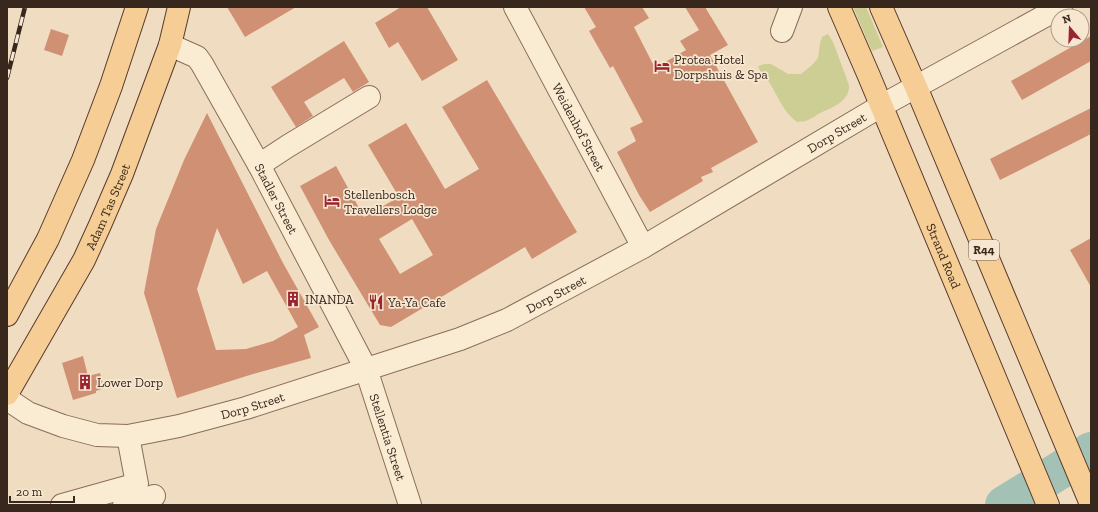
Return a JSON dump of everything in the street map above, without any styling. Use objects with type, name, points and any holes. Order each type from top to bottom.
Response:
[{"type":"main road","points":[[7,315],[48,239],[83,160],[111,86],[138,7]]},
{"type":"main road","name":"Adam Tas Street","points":[[7,394],[84,260],[122,174],[170,45],[179,7]]},
{"type":"main road","name":"Strand Road","points":[[839,7],[1048,505]]},
{"type":"main road","name":"R44","points":[[881,7],[1091,504]]},
{"type":"street","name":"Weidenhof Street","points":[[515,7],[643,247]]},
{"type":"street","points":[[782,31],[791,7]]},
{"type":"street","name":"Dorp Street","points":[[7,399],[28,413],[63,426],[97,435],[128,436],[179,426],[246,408],[460,339],[507,320],[643,247],[881,106],[1061,7]]},
{"type":"street","name":"Stadler Street","points":[[170,45],[197,57],[259,165],[366,369]]},
{"type":"street","points":[[259,165],[369,97]]},
{"type":"street","name":"Stellentia Street","points":[[366,369],[410,505]]},
{"type":"street","points":[[128,436],[150,495]]},
{"type":"street","points":[[62,505],[150,495]]},
{"type":"street","points":[[124,505],[150,495]]},
{"type":"green space","points":[[853,7],[866,7],[883,47],[872,51]]},
{"type":"green space","points":[[828,34],[833,42],[849,85],[849,91],[843,100],[835,106],[808,120],[797,122],[784,109],[768,80],[760,71],[758,66],[771,64],[788,74],[801,74],[818,58],[822,37]]},
{"type":"building","points":[[227,7],[296,7],[245,37]]},
{"type":"building","points":[[401,7],[427,7],[458,60],[422,81],[398,42],[389,48],[375,23]]},
{"type":"building","points":[[584,7],[642,7],[649,18],[634,27],[655,68],[686,50],[680,41],[699,30],[685,7],[705,7],[728,45],[710,55],[758,142],[711,168],[713,172],[701,177],[703,181],[650,212],[639,195],[617,152],[636,141],[630,128],[643,122],[613,66],[610,68],[589,31],[596,27]]},
{"type":"building","points":[[51,29],[69,35],[62,56],[44,50]]},
{"type":"building","points":[[1090,37],[1091,61],[1022,100],[1011,81],[1070,48],[1090,48]]},
{"type":"building","points":[[344,41],[369,82],[353,92],[344,78],[304,102],[313,116],[296,127],[271,87]]},
{"type":"building","points":[[487,80],[577,232],[532,259],[525,247],[391,327],[380,325],[329,240],[300,186],[336,166],[364,217],[399,197],[368,145],[406,123],[445,189],[479,169],[442,107]],"holes":[[[412,219],[433,255],[400,274],[379,239]]]},
{"type":"building","points":[[1091,108],[1091,134],[1000,180],[990,159]]},
{"type":"building","points":[[207,113],[283,263],[319,327],[304,335],[311,358],[253,374],[177,398],[144,293],[156,229],[184,160]],"holes":[[[217,228],[243,284],[267,271],[298,327],[273,341],[246,349],[216,350],[197,289]]]},
{"type":"building","points":[[1091,238],[1091,287],[1070,250]]},
{"type":"building","name":"Lower Dorp","points":[[83,356],[88,376],[100,373],[104,388],[96,391],[96,393],[73,400],[62,363]]},
{"type":"waterway","points":[[1004,505],[1091,451]]},
{"type":"railway","points":[[7,78],[25,7]]},
{"type":"place","name":"Protea Hotel Dorpshuis & Spa","points":[[662,66]]},
{"type":"place","name":"Stellenbosch Travellers Lodge","points":[[332,201]]},
{"type":"place","name":"INANDA","points":[[293,299]]},
{"type":"place","name":"Ya-Ya Cafe","points":[[376,302]]},
{"type":"place","name":"Lower Dorp","points":[[85,382]]}]
